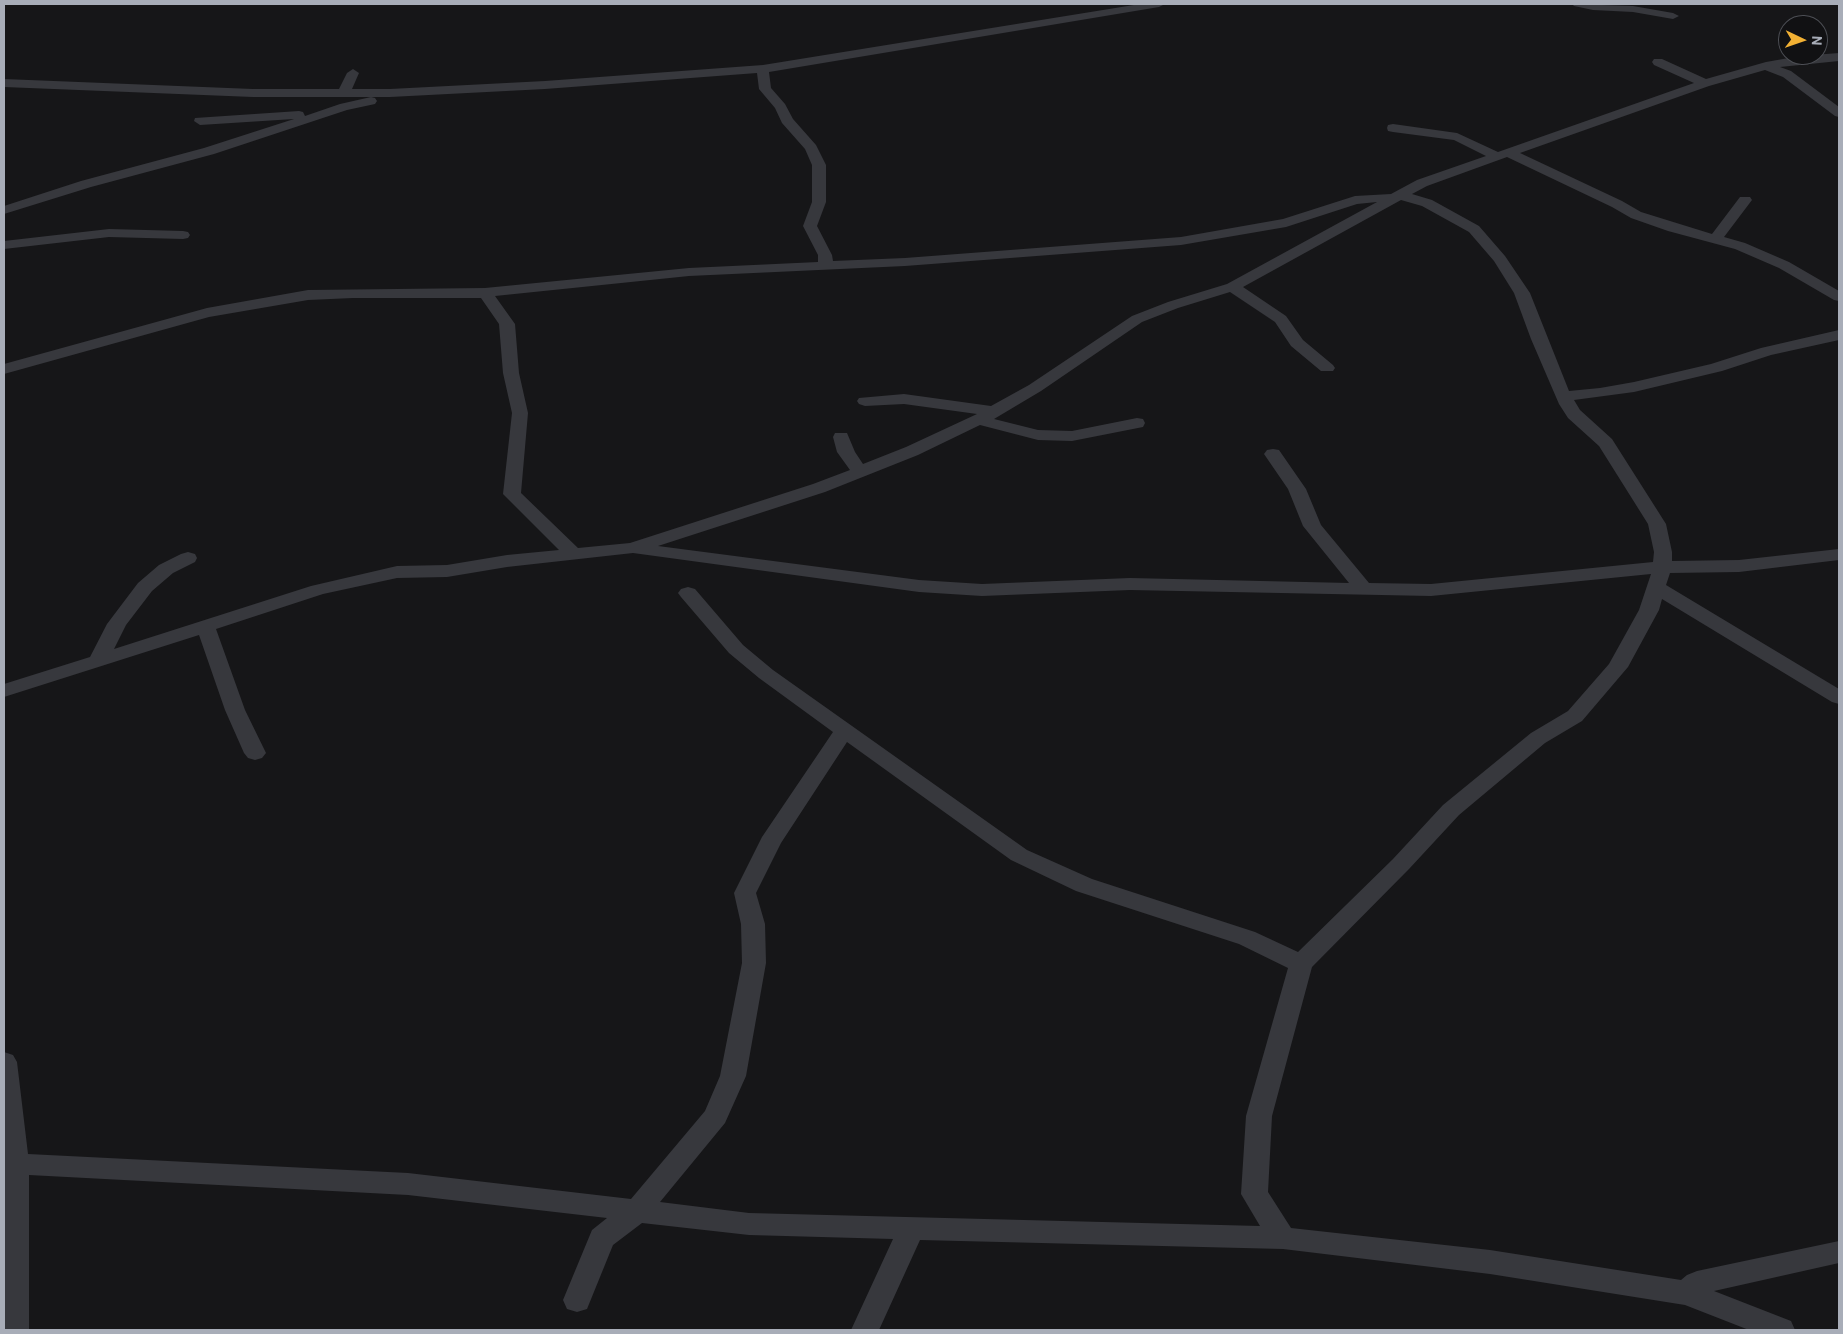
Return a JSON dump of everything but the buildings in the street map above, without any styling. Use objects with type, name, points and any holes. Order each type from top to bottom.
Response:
[{"type":"street","points":[[4,83],[253,93],[390,93],[545,85],[759,66],[1055,16],[1159,4]]},
{"type":"street","points":[[1578,4],[1593,7],[1633,9],[1673,16]]},
{"type":"street","points":[[4,692],[98,660],[206,628],[318,590],[397,572],[447,571],[507,562],[632,548],[819,488],[912,451],[995,412],[1137,319],[1172,305],[1232,287],[1422,183],[1705,83],[1766,66],[1800,60],[1839,57]]},
{"type":"street","points":[[1658,62],[1705,83]]},
{"type":"street","points":[[759,66],[765,89],[781,108],[787,120],[811,148],[819,165],[818,202],[810,226],[825,255],[826,266]]},
{"type":"street","points":[[1766,66],[1787,74],[1839,113]]},
{"type":"street","points":[[344,93],[354,73]]},
{"type":"street","points":[[4,210],[86,184],[209,150],[370,101],[390,93]]},
{"type":"street","points":[[200,121],[326,113]]},
{"type":"street","points":[[1393,128],[1457,137],[1504,155],[1616,204],[1636,215],[1740,246],[1784,265],[1839,298]]},
{"type":"street","points":[[4,369],[206,313],[282,298],[328,293],[383,292],[433,294],[485,292],[681,273],[905,262],[1202,239],[1286,222],[1356,200],[1369,198],[1396,197],[1426,203],[1474,229],[1500,259],[1522,294],[1563,396],[1574,414],[1606,443],[1657,524],[1662,552],[1662,567],[1649,610],[1618,667],[1575,716],[1538,738],[1451,810],[1402,864],[1301,964],[1259,1116],[1254,1194],[1283,1238]]},
{"type":"street","points":[[1715,240],[1746,200]]},
{"type":"street","points":[[4,245],[109,233],[183,235]]},
{"type":"street","points":[[1232,287],[1280,319],[1297,343],[1327,368]]},
{"type":"street","points":[[485,292],[507,324],[511,373],[520,413],[512,494],[573,554]]},
{"type":"street","points":[[1563,396],[1600,393],[1634,387],[1734,363],[1767,351],[1839,335]]},
{"type":"street","points":[[865,401],[904,399],[995,412]]},
{"type":"street","points":[[979,420],[1038,435],[1072,436],[1137,423]]},
{"type":"street","points":[[841,438],[846,452],[860,472]]},
{"type":"street","points":[[1273,454],[1297,489],[1312,526],[1365,590]]},
{"type":"street","points":[[632,548],[919,586],[982,590],[1130,584],[1431,590],[1662,567],[1739,566],[1839,554]]},
{"type":"street","points":[[98,660],[117,624],[146,587],[166,569],[188,558]]},
{"type":"street","points":[[1656,587],[1839,698]]},
{"type":"street","points":[[688,593],[736,650],[766,674],[1019,855],[1084,885],[1247,938],[1301,964]]},
{"type":"street","points":[[206,628],[235,710],[255,753]]},
{"type":"street","points":[[577,1300],[602,1238],[638,1210],[716,1116],[733,1076],[754,963],[753,924],[745,893],[770,842],[845,730]]},
{"type":"street","points":[[4,1062],[16,1164],[15,1330]]},
{"type":"street","points":[[16,1164],[408,1184],[749,1224],[1283,1238],[1490,1262],[1687,1292],[1781,1330]]},
{"type":"street","points":[[865,1330],[911,1228]]},
{"type":"street","points":[[1687,1292],[1697,1283],[1839,1252]]}]
